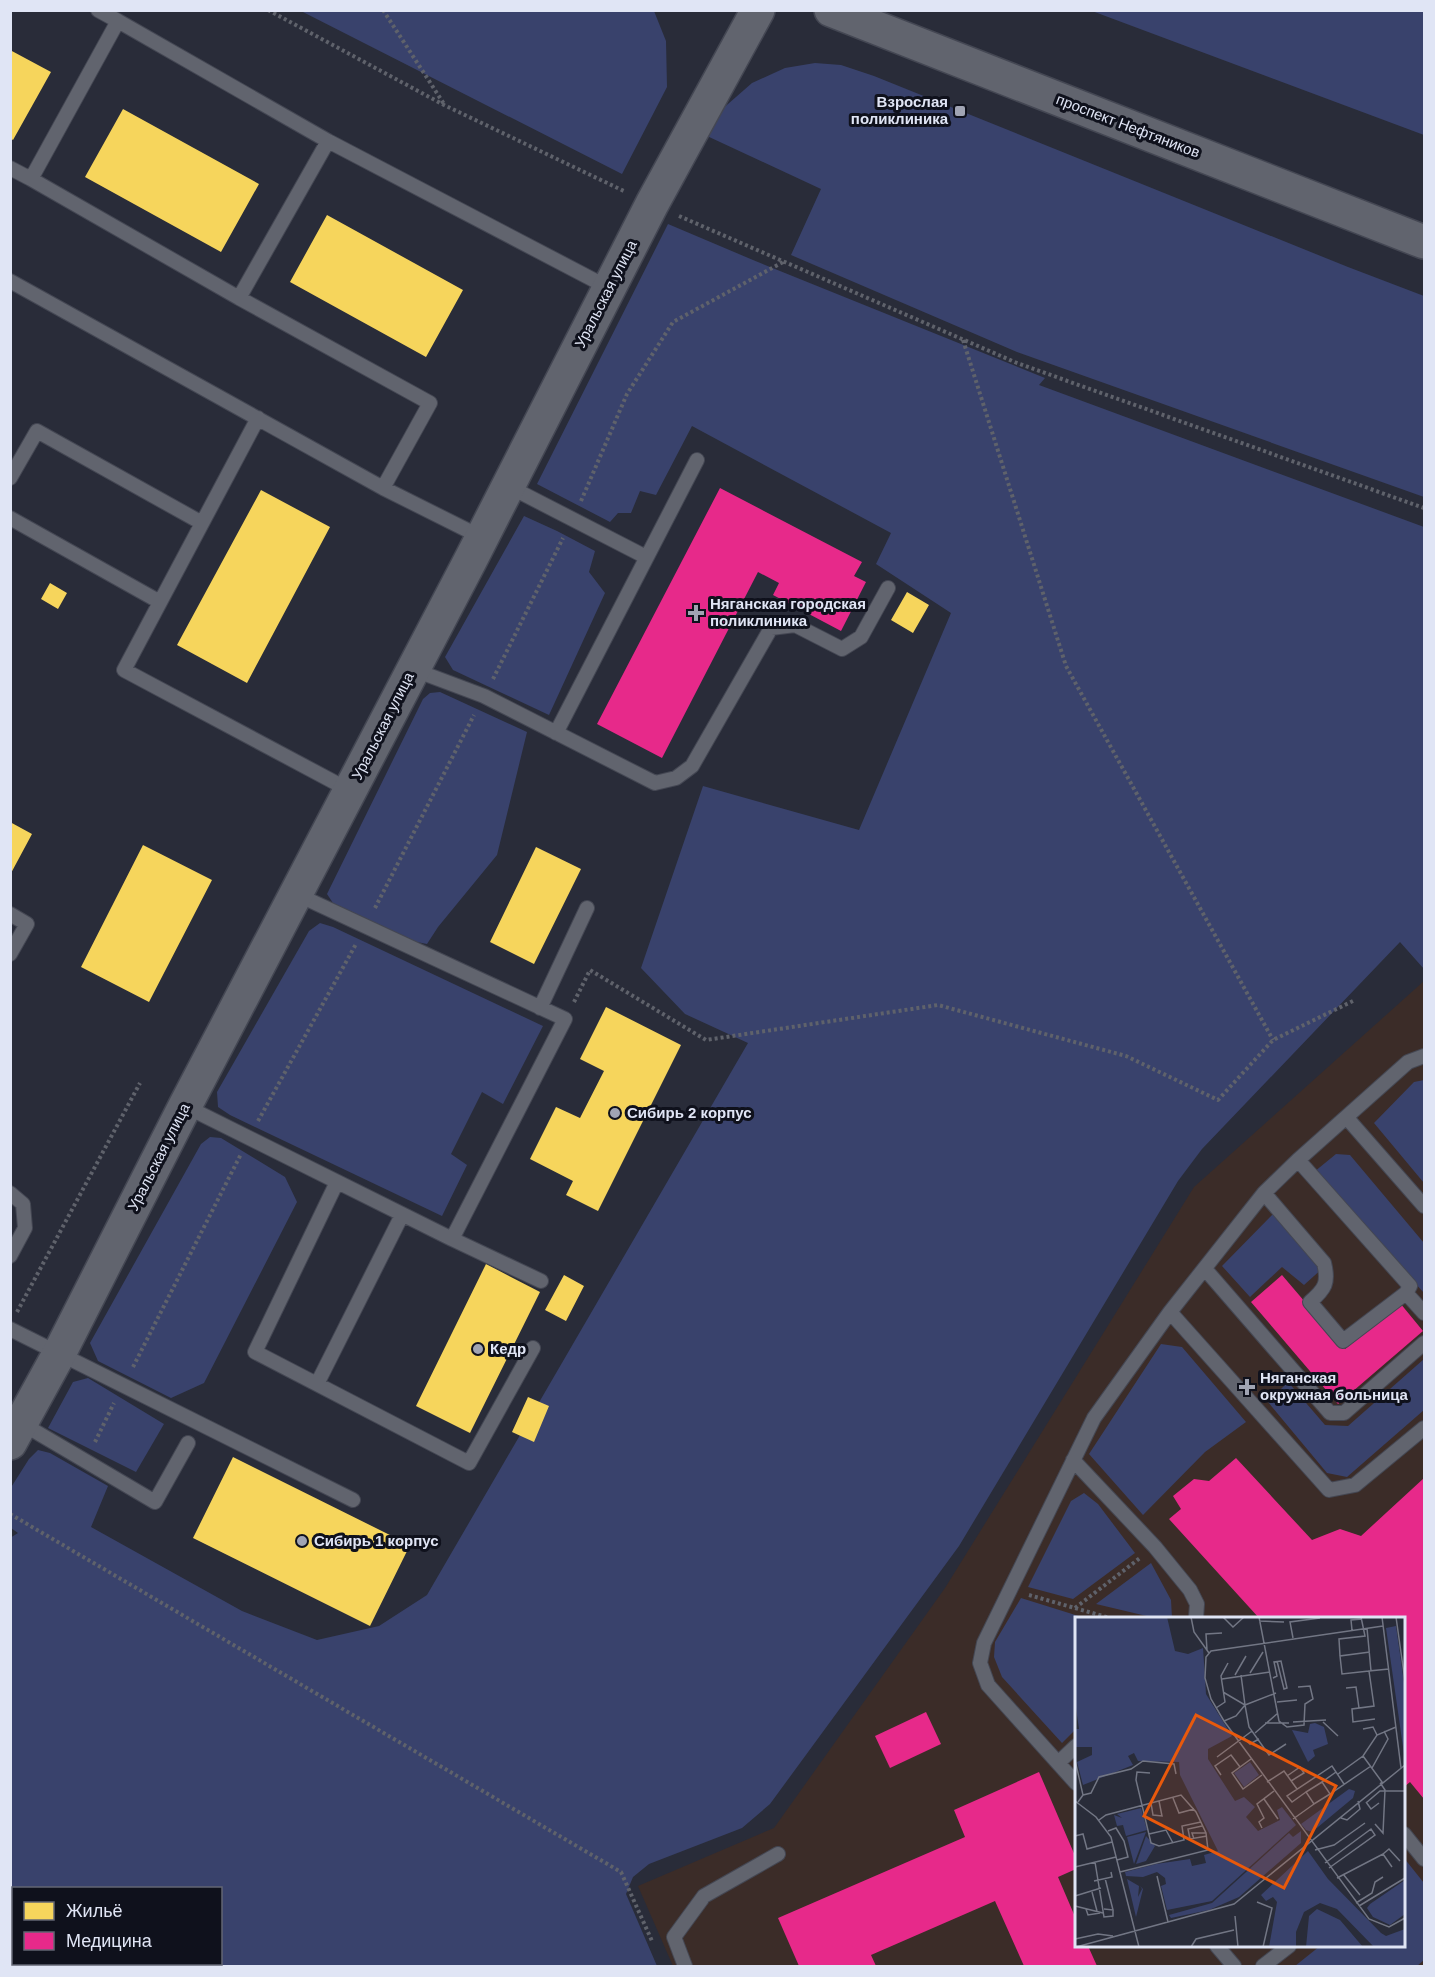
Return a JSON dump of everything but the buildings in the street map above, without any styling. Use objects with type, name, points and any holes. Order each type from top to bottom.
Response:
[{"type":"street","name":"Уральская улица","points":[[16,1433],[482,537],[652,204],[758,10]]},
{"type":"street","name":"проспект Нефтяников","points":[[831,10],[1425,242]]},
{"type":"lane","points":[[98,10],[328,141],[609,288]]},
{"type":"lane","points":[[31,179],[118,21]]},
{"type":"lane","points":[[239,298],[328,141]]},
{"type":"lane","points":[[10,168],[430,403],[383,488]]},
{"type":"lane","points":[[10,281],[383,488],[482,537]]},
{"type":"lane","points":[[258,418],[124,670],[349,790]]},
{"type":"lane","points":[[10,478],[37,431],[202,523]]},
{"type":"lane","points":[[556,733],[697,460]]},
{"type":"lane","points":[[508,486],[646,557]]},
{"type":"lane","points":[[10,518],[160,602]]},
{"type":"lane","points":[[412,669],[484,696],[655,783],[676,778],[692,766],[771,628],[795,626],[842,649],[861,637],[888,588]]},
{"type":"lane","points":[[296,894],[367,925],[565,1019],[452,1239]]},
{"type":"lane","points":[[540,1008],[586,908]]},
{"type":"lane","points":[[10,914],[27,924],[10,954]]},
{"type":"lane","points":[[1075,1782],[988,1685],[980,1663],[984,1642],[1094,1418],[1170,1312],[1264,1193],[1408,1062],[1425,1056]]},
{"type":"lane","points":[[185,1106],[402,1215],[541,1281]]},
{"type":"lane","points":[[1347,1118],[1425,1206]]},
{"type":"lane","points":[[1264,1193],[1324,1263],[1328,1276],[1323,1291],[1310,1302],[1343,1341],[1406,1293],[1410,1286],[1298,1160]]},
{"type":"lane","points":[[337,1182],[255,1352],[469,1463],[533,1348]]},
{"type":"lane","points":[[10,1193],[23,1204],[25,1228],[10,1256]]},
{"type":"lane","points":[[317,1384],[402,1215]]},
{"type":"lane","points":[[1205,1269],[1330,1413],[1344,1413],[1425,1343]]},
{"type":"lane","points":[[1406,1293],[1425,1313]]},
{"type":"lane","points":[[1170,1312],[1329,1490],[1355,1485],[1425,1428]]},
{"type":"lane","points":[[10,1329],[353,1500]]},
{"type":"lane","points":[[16,1433],[85,1461],[156,1502],[188,1443]]},
{"type":"lane","points":[[1073,1460],[1155,1547],[1190,1590],[1197,1604],[1196,1617]]},
{"type":"lane","points":[[1058,1763],[1075,1748]]},
{"type":"lane","points":[[1405,1835],[1425,1859]]},
{"type":"lane","points":[[685,1966],[674,1937],[704,1896],[778,1854]]},
{"type":"lane","points":[[1218,1947],[1234,1966]]},
{"type":"lane","points":[[1263,1966],[1288,1947]]},
{"type":"path","points":[[268,10],[444,105],[652,204],[1028,367],[1425,508]]},
{"type":"path","points":[[383,10],[444,105]]},
{"type":"path","points":[[85,1461],[249,1138],[367,925],[484,696],[573,518],[627,394],[673,322],[785,261]]},
{"type":"path","points":[[963,339],[1066,666],[1273,1040]]},
{"type":"path","points":[[565,1019],[590,970],[706,1040],[938,1005],[1126,1056],[1218,1100],[1273,1040],[1355,1000]]},
{"type":"path","points":[[16,1313],[140,1083]]},
{"type":"path","points":[[10,1514],[621,1872],[654,1946]]},
{"type":"path","points":[[1074,1608],[1155,1547]]},
{"type":"path","points":[[1011,1590],[1106,1617]]},
{"type":"shaded area","points":[[301,11],[654,11],[666,41],[667,87],[622,174]]},
{"type":"shaded area","points":[[1092,11],[1424,11],[1424,135]]},
{"type":"shaded area","points":[[815,63],[841,65],[874,76],[1424,296],[1424,497],[1017,352],[791,255],[821,189],[707,136],[720,111],[752,83],[785,68]]},
{"type":"shaded area","points":[[668,224],[1045,378],[1039,385],[1424,527],[1424,969],[1400,942],[1202,1149],[1178,1181],[959,1546],[770,1804],[742,1828],[649,1864],[633,1877],[626,1894],[657,1966],[11,1966],[10,1538],[18,1533],[11,1528],[10,1489],[29,1459],[38,1450],[50,1453],[108,1486],[91,1527],[242,1611],[317,1640],[379,1626],[427,1595],[748,1043],[685,1014],[641,968],[703,786],[859,830],[951,613],[876,564],[891,533],[692,426],[656,495],[640,491],[631,513],[618,513],[610,522],[537,484]]},
{"type":"shaded area","points":[[524,516],[595,551],[589,572],[605,593],[549,715],[453,670],[445,657]]},
{"type":"shaded area","points":[[440,692],[527,732],[497,855],[438,927],[427,944],[412,941],[335,906],[327,894],[423,699],[430,693]]},
{"type":"shaded area","points":[[320,923],[333,927],[543,1026],[503,1104],[482,1092],[451,1154],[467,1165],[442,1216],[230,1115],[218,1107],[217,1092],[309,931]]},
{"type":"shaded area","name":"Няганская окружная больница","points":[[1424,981],[1424,1966],[673,1966],[638,1886],[774,1828],[945,1588],[1194,1187]]},
{"type":"shaded area","points":[[1424,1080],[1424,1183],[1374,1123],[1414,1082]]},
{"type":"shaded area","points":[[210,1137],[221,1138],[285,1177],[297,1202],[204,1383],[171,1398],[98,1361],[90,1343],[201,1144]]},
{"type":"shaded area","points":[[1336,1154],[1350,1155],[1424,1243],[1424,1293],[1314,1172]]},
{"type":"shaded area","points":[[1275,1212],[1324,1267],[1304,1285],[1282,1267],[1250,1297],[1222,1266]]},
{"type":"shaded area","points":[[1161,1344],[1182,1347],[1246,1422],[1205,1452],[1143,1515],[1089,1454]]},
{"type":"shaded area","points":[[1424,1359],[1424,1410],[1347,1477],[1327,1473],[1268,1402],[1288,1382],[1325,1425],[1348,1426]]},
{"type":"shaded area","points":[[88,1378],[164,1424],[136,1472],[48,1428],[73,1382]]},
{"type":"shaded area","points":[[1084,1493],[1098,1504],[1135,1553],[1073,1599],[1028,1587],[1071,1501]]},
{"type":"shaded area","points":[[1151,1563],[1171,1600],[1172,1617],[1151,1617],[1096,1604]]},
{"type":"shaded area","points":[[1021,1598],[1082,1617],[1075,1617],[1075,1730],[1062,1743],[1002,1677],[994,1657],[995,1642]]},
{"type":"shaded area","points":[[1405,1859],[1424,1883],[1424,1960],[1417,1966],[1295,1966],[1319,1947],[1405,1947]]},
{"type":"place","name":"Взрослая поликлиника","points":[[960,111]]},
{"type":"place","name":"Няганская городская поликлиника","points":[[696,613]]},
{"type":"place","name":"Сибирь 2 корпус","points":[[615,1113]]},
{"type":"place","name":"Кедр","points":[[478,1349]]},
{"type":"place","name":"Няганская окружная больница","points":[[1247,1387]]},
{"type":"place","name":"Сибирь 1 корпус","points":[[302,1541]]}]
